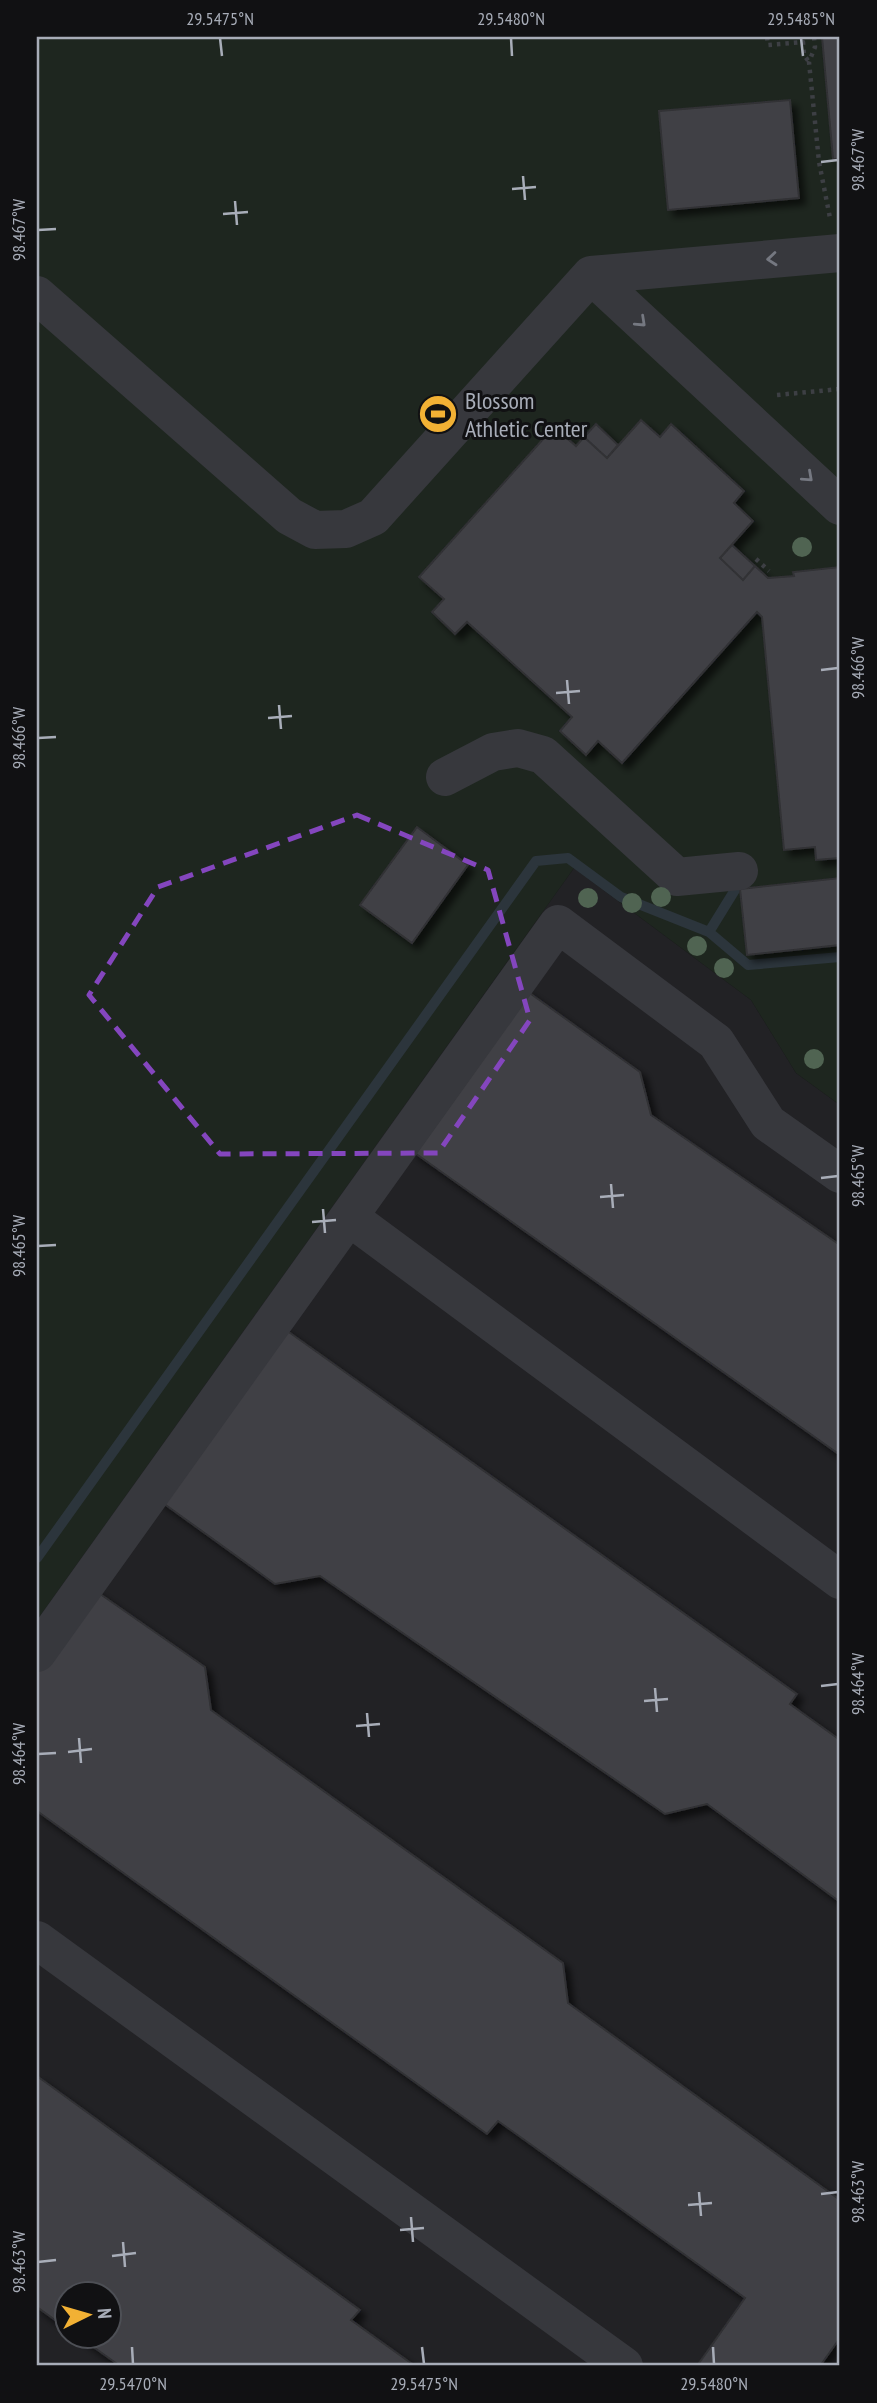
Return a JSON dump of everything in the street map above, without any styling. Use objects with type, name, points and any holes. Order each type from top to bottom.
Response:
[{"type":"lane","points":[[37,295],[289,516],[315,530],[335,529],[346,528],[373,516],[591,275],[836,238]]},
{"type":"lane","points":[[591,275],[840,506]]},
{"type":"lane","points":[[445,777],[493,752],[518,748],[543,755],[677,877],[739,872]]},
{"type":"lane","points":[[37,1653],[558,925],[716,1042],[768,1123],[840,1174]]},
{"type":"lane","points":[[349,1217],[840,1580]]},
{"type":"lane","points":[[37,1940],[624,2366]]},
{"type":"path","points":[[767,37],[768,45],[803,42],[804,55],[809,62]]},
{"type":"path","points":[[814,37],[815,47],[809,62],[819,162],[836,238]]},
{"type":"path","points":[[777,395],[840,389]]},
{"type":"path","points":[[756,559],[769,571]]},
{"type":"highlighted area","points":[[357,815],[488,870],[530,1020],[438,1153],[220,1154],[89,995],[158,887]]},
{"type":"shaded area","name":"Blossom Athletic Center","points":[[37,37],[840,37],[840,1105],[796,1073],[751,1000],[574,868],[37,1620]]},
{"type":"shaded area","points":[[574,868],[751,1000],[796,1073],[840,1105],[840,2366],[37,2366],[37,1603],[44,1607]]},
{"type":"building","points":[[822,37],[840,37],[840,159],[833,159]]},
{"type":"building","points":[[790,100],[799,198],[668,210],[659,111]]},
{"type":"building","points":[[641,420],[660,437],[671,424],[744,491],[734,503],[753,521],[720,558],[743,580],[755,566],[768,578],[794,576],[793,572],[840,567],[840,858],[816,860],[815,847],[784,850],[762,617],[757,612],[622,763],[598,741],[586,755],[560,731],[572,717],[467,622],[455,634],[432,612],[444,599],[419,577],[554,427],[576,446],[584,437],[607,458]]},
{"type":"building","points":[[596,424],[618,445],[607,458],[584,437]]},
{"type":"building","points":[[732,545],[755,566],[743,580],[720,558]]},
{"type":"building","points":[[417,827],[468,865],[412,943],[360,905]]},
{"type":"building","points":[[840,878],[840,945],[747,955],[740,889]]},
{"type":"building","points":[[524,989],[640,1072],[651,1115],[840,1245],[840,1455],[412,1151]]},
{"type":"building","points":[[279,1325],[797,1694],[790,1704],[840,1740],[840,1902],[707,1804],[665,1814],[320,1576],[275,1584],[156,1498]]},
{"type":"building","points":[[93,1589],[205,1667],[211,1710],[563,1963],[568,2003],[840,2200],[840,2338],[820,2366],[697,2366],[745,2298],[498,2121],[487,2134],[37,1811],[37,1669]]},
{"type":"building","points":[[37,2076],[360,2310],[351,2320],[415,2366],[120,2366],[98,2350],[122,2350],[122,2280],[52,2280],[52,2318],[37,2307]]},
{"type":"waterway","points":[[37,1558],[536,861],[568,858],[621,897],[709,932],[748,965],[840,957]]},
{"type":"waterway","points":[[709,932],[738,885]]},
{"type":"place","name":"Blossom Athletic Center","points":[[438,414]]}]
